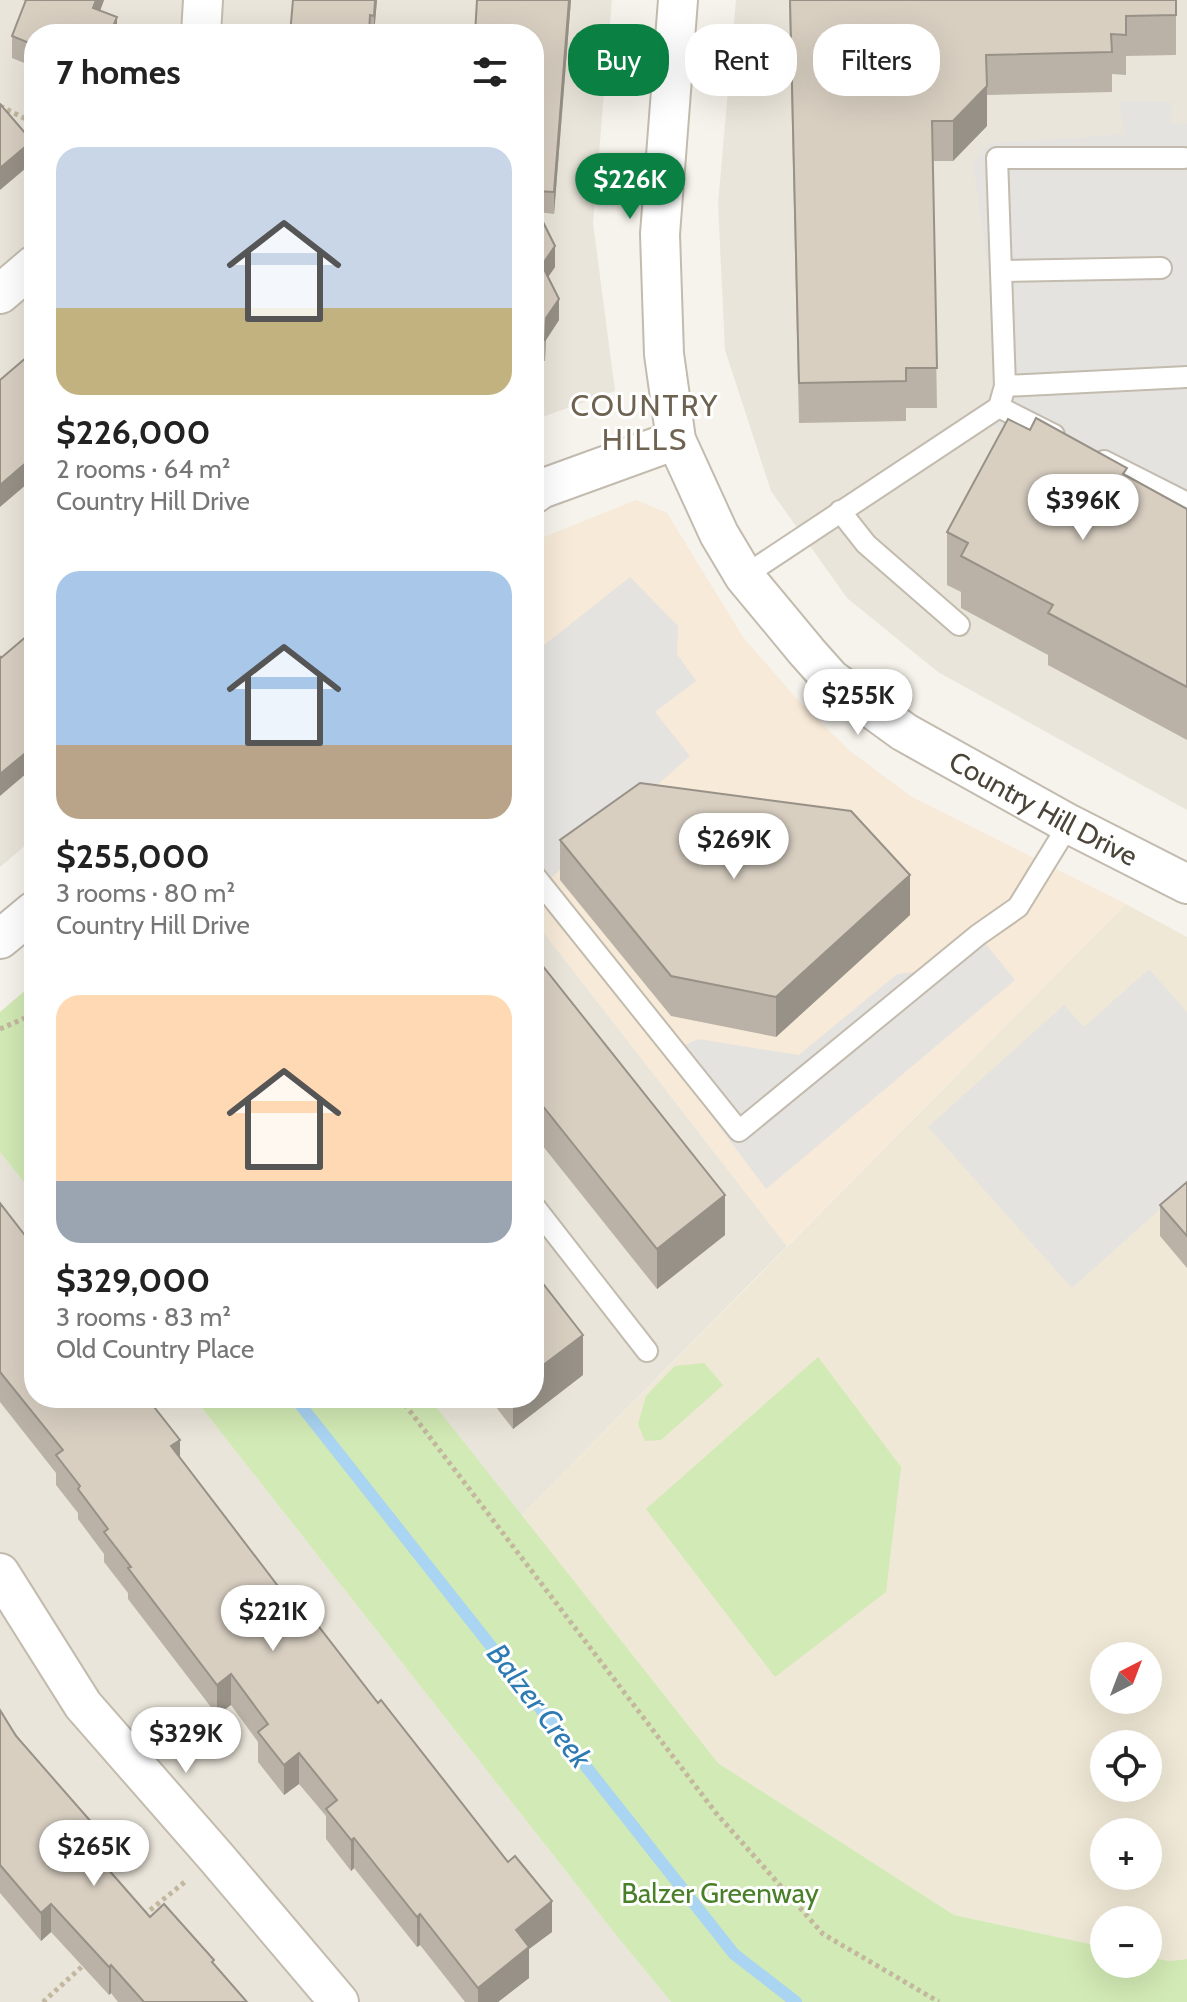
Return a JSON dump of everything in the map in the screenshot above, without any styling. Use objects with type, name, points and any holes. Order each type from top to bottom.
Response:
[{"type":"street","points":[[202,24],[203,0]]},
{"type":"street","name":"Country Hill Drive","points":[[678,0],[660,234],[664,354],[676,440],[719,534],[744,576],[831,679],[904,732],[1069,824],[1187,884]]},
{"type":"street","points":[[0,294],[24,274]]},
{"type":"street","points":[[544,488],[676,440]]},
{"type":"street","points":[[0,939],[24,919]]},
{"type":"street","points":[[0,1573],[83,1705],[339,2002]]},
{"type":"lane","points":[[744,576],[999,407],[1005,386],[997,158],[1184,158]]},
{"type":"lane","points":[[1001,271],[1161,268]]},
{"type":"lane","points":[[1005,386],[1187,377]]},
{"type":"lane","points":[[999,407],[1066,442]]},
{"type":"lane","points":[[1093,455],[1187,503]]},
{"type":"lane","points":[[840,511],[866,544],[959,625]]},
{"type":"lane","points":[[544,887],[739,1131],[978,935],[1018,907],[1069,824]]},
{"type":"lane","points":[[544,1219],[647,1351]]},
{"type":"path","points":[[0,106],[24,118]]},
{"type":"path","points":[[0,1029],[24,1018]]},
{"type":"path","points":[[408,1408],[716,1813],[823,1934],[939,2002]]},
{"type":"path","points":[[136,1922],[216,1857]]},
{"type":"path","points":[[43,2002],[90,1959]]},
{"type":"shaded area","points":[[0,0],[612,0],[610,24],[568,24],[568,96],[604,96],[593,223],[615,391],[544,416],[544,24],[24,24],[24,847],[0,867]]},
{"type":"shaded area","points":[[736,0],[1187,0],[1187,810],[938,672],[847,598],[771,491],[725,350],[718,204],[728,96],[797,96],[797,24],[734,24]]},
{"type":"shaded area","points":[[1118,101],[1172,102],[1171,123],[1187,124],[1187,521],[992,424],[1005,386],[973,164],[986,144],[1125,134]]},
{"type":"shaded area","points":[[636,500],[667,513],[743,637],[796,698],[850,751],[912,797],[1126,904],[787,1246],[544,933],[544,537]]},
{"type":"shaded area","points":[[630,577],[678,626],[677,654],[696,681],[655,712],[690,756],[545,883],[544,882],[544,645]]},
{"type":"shaded area","points":[[1126,904],[1187,937],[1187,1959],[1162,1960],[1162,1906],[1090,1906],[1090,1944],[954,1915],[718,1763],[521,1516]]},
{"type":"shaded area","points":[[976,932],[1015,980],[766,1189],[665,1054],[698,1039],[799,1055],[897,974],[930,970]]},
{"type":"shaded area","points":[[544,933],[787,1246],[521,1516],[437,1408],[544,1408]]},
{"type":"shaded area","points":[[1149,969],[1187,1012],[1187,1185],[1072,1288],[928,1127],[1064,1005],[1084,1027]]},
{"type":"shaded area","points":[[0,1152],[24,1182],[24,1408],[202,1408],[671,2002],[0,2002]]},
{"type":"green space","points":[[24,992],[24,1182],[0,1152],[0,1012]]},
{"type":"green space","points":[[818,1357],[901,1467],[886,1592],[775,1677],[646,1509]]},
{"type":"green space","points":[[704,1363],[723,1385],[661,1440],[645,1441],[638,1424],[646,1396],[675,1366]]},
{"type":"green space","name":"Balzer Greenway","points":[[202,1408],[437,1408],[718,1763],[954,1915],[1090,1944],[1090,1978],[1162,1978],[1162,1960],[1187,1959],[1187,2002],[671,2002]]},
{"type":"building","points":[[26,0],[96,0],[93,8],[117,17],[114,24],[24,24],[24,41],[12,36]]},
{"type":"building","points":[[293,0],[375,0],[374,16],[370,15],[370,24],[291,24]]},
{"type":"building","points":[[477,0],[569,0],[554,192],[544,192],[544,24],[476,24]]},
{"type":"building","points":[[790,0],[1176,0],[1176,15],[1126,16],[1126,35],[1111,34],[1112,52],[986,55],[987,86],[953,121],[932,121],[937,368],[906,368],[906,381],[799,383],[792,96],[797,96],[797,24],[791,24]]},
{"type":"building","points":[[0,104],[24,132],[24,148],[0,168]]},
{"type":"building","points":[[544,224],[555,246],[544,262]]},
{"type":"building","points":[[544,269],[559,299],[546,318],[545,340]]},
{"type":"building","points":[[24,360],[24,465],[0,485],[0,380]]},
{"type":"building","points":[[1036,418],[1127,468],[1123,474],[1187,509],[1187,687],[1048,613],[1053,605],[961,556],[968,543],[947,532],[1008,419],[1030,430]]},
{"type":"building","points":[[24,638],[24,754],[0,774],[0,656]]},
{"type":"building","points":[[640,783],[851,811],[910,875],[776,997],[671,976],[560,840]]},
{"type":"building","points":[[544,968],[725,1195],[657,1249],[544,1108]]},
{"type":"building","points":[[1187,1182],[1187,1236],[1160,1205]]},
{"type":"building","points":[[0,1203],[24,1234],[24,1402],[0,1372]]},
{"type":"building","points":[[544,1285],[583,1335],[544,1364]]},
{"type":"building","points":[[29,1408],[155,1408],[180,1440],[171,1446],[310,1628],[316,1623],[378,1703],[381,1700],[508,1862],[515,1856],[552,1901],[516,1930],[529,1947],[478,1988],[420,1914],[417,1917],[354,1838],[351,1840],[326,1809],[337,1800],[299,1753],[284,1765],[258,1732],[268,1724],[231,1674],[217,1685],[104,1532],[108,1529],[56,1455],[63,1450]]},
{"type":"building","points":[[0,1710],[16,1736],[100,1832],[86,1844],[150,1917],[164,1904],[247,2002],[144,2002],[51,1904],[41,1913],[0,1865]]},
{"type":"waterway","name":"Balzer Creek","points":[[303,1408],[734,1954],[796,2002]]},
{"type":"district","name":"COUNTRY HILLS","points":[[645,423]]}]
